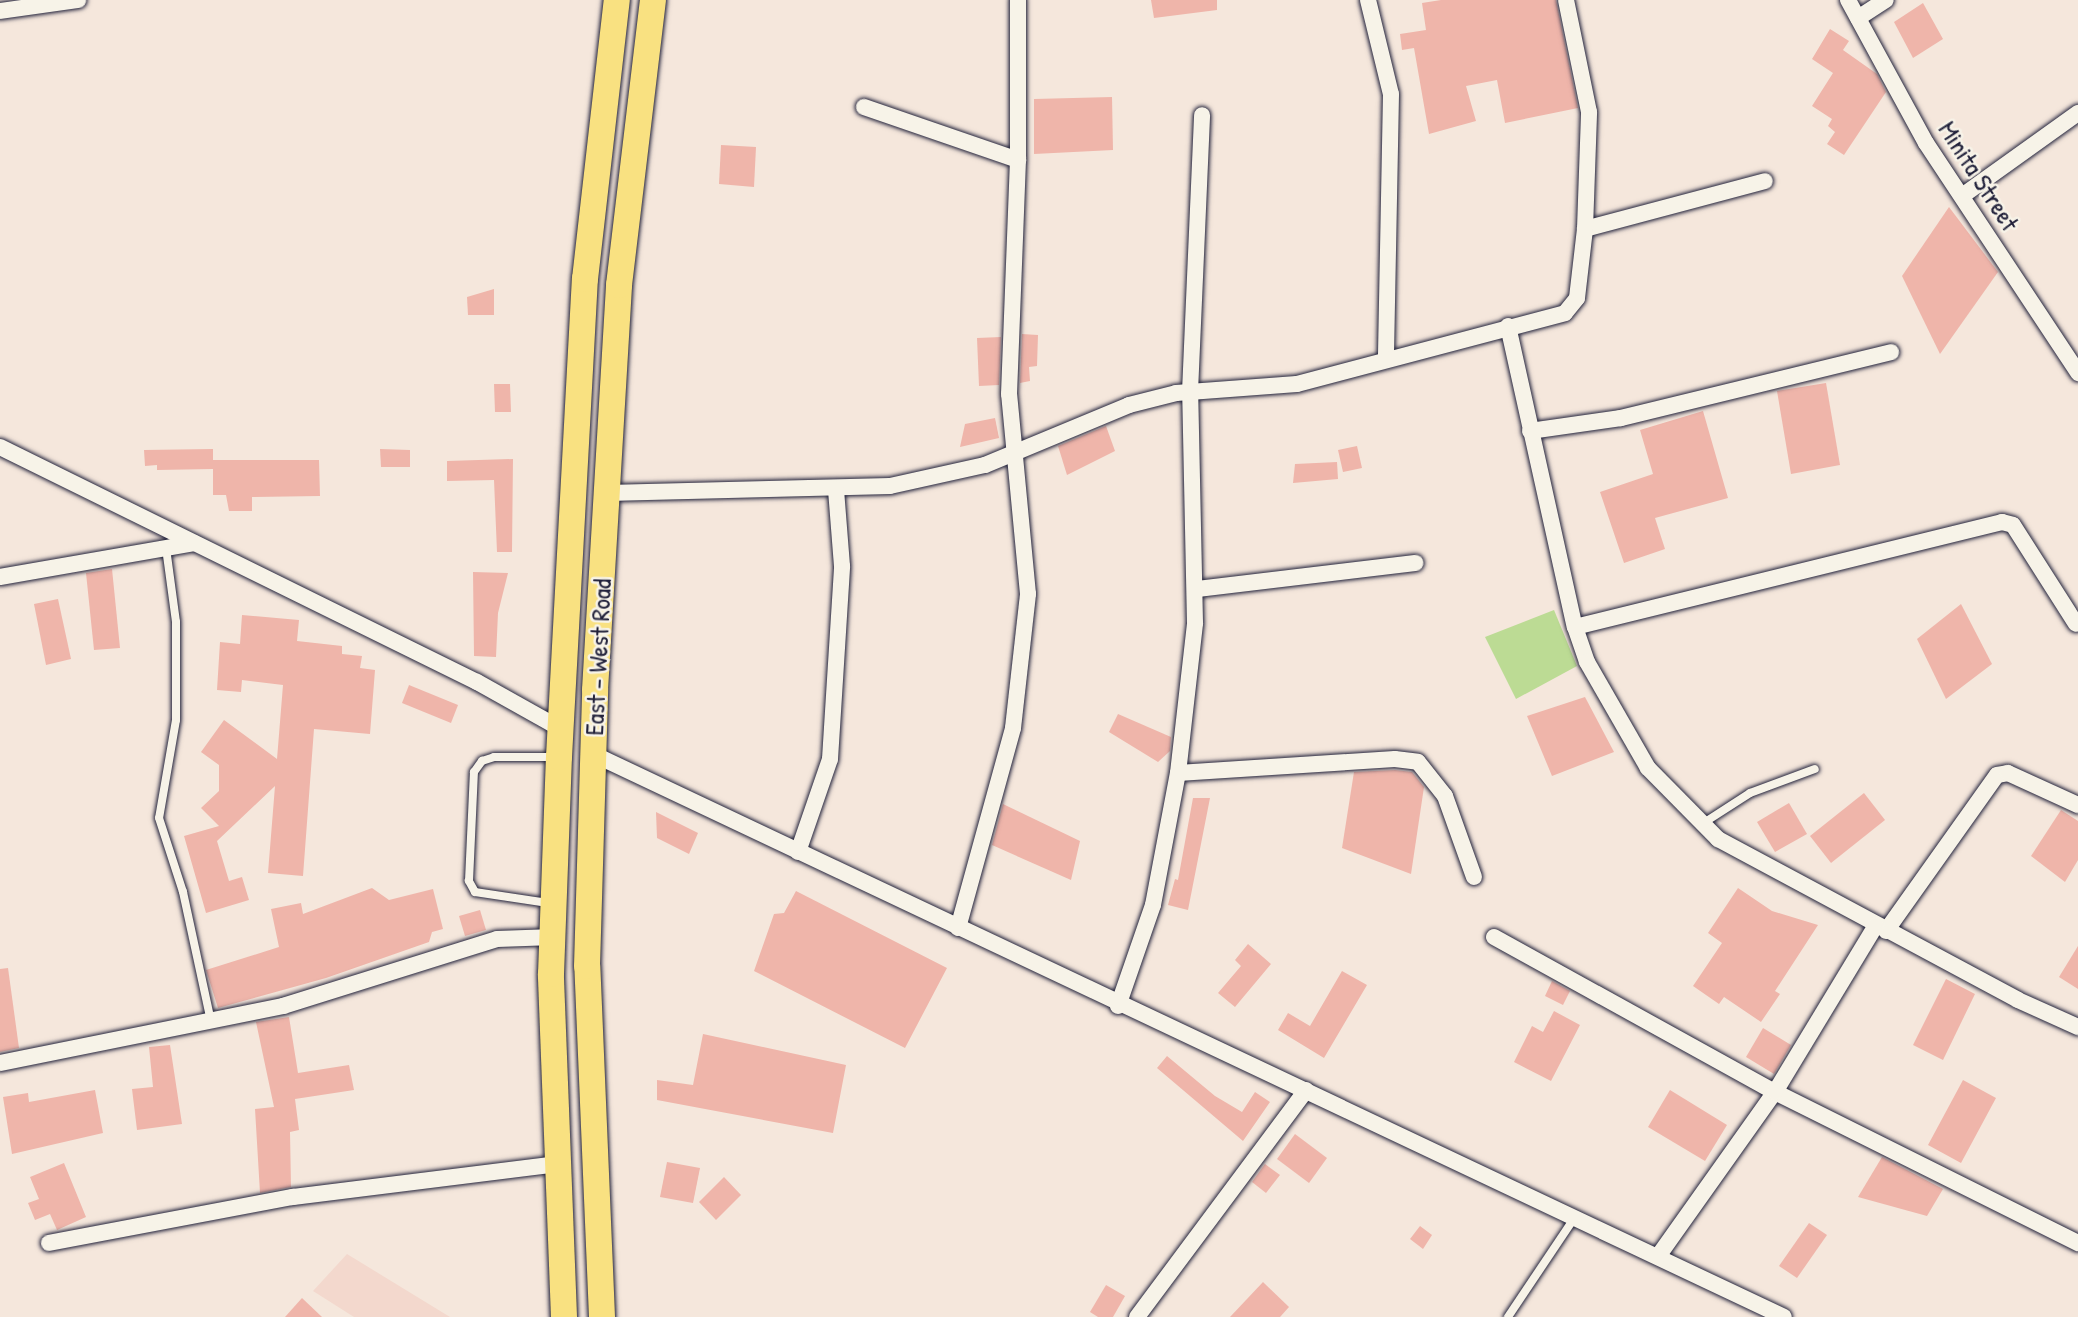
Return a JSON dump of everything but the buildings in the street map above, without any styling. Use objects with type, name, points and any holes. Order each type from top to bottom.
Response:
[{"type":"main road","name":"East - West Road","points":[[564,1317],[551,974],[559,757],[585,279],[617,0]]},
{"type":"main road","name":"East - West Road","points":[[602,1317],[587,965],[593,754],[619,285],[653,0]]},
{"type":"street","points":[[0,11],[78,0]]},
{"type":"street","points":[[958,928],[1013,728],[1028,594],[1009,394],[1018,160],[1018,0]]},
{"type":"street","points":[[1368,0],[1391,94],[1386,359]]},
{"type":"street","points":[[607,493],[890,486],[985,465],[1097,415],[1190,392],[1297,384],[1572,308],[1585,229],[1589,113],[1566,0]]},
{"type":"street","name":"Minita Street","points":[[1848,0],[1926,143],[2073,354],[2078,373]]},
{"type":"street","points":[[1858,18],[1885,0]]},
{"type":"street","points":[[864,107],[1018,160]]},
{"type":"street","points":[[1962,197],[2078,113]]},
{"type":"street","points":[[1118,1006],[1153,905],[1178,773],[1197,589],[1190,392],[1202,115]]},
{"type":"street","points":[[1585,229],[1765,181]]},
{"type":"street","points":[[1508,326],[1576,627],[1587,662],[1648,768],[1718,839],[1881,928],[2078,1027]]},
{"type":"street","points":[[1530,431],[1620,418],[1891,352]]},
{"type":"street","points":[[0,446],[561,729]]},
{"type":"street","points":[[798,852],[830,759],[842,566],[836,489]]},
{"type":"street","points":[[1576,627],[2002,522],[2013,525],[2076,624]]},
{"type":"street","points":[[0,577],[194,543]]},
{"type":"street","points":[[1197,589],[1415,563]]},
{"type":"street","points":[[593,754],[1118,1006],[1306,1090],[1784,1317]]},
{"type":"street","points":[[1178,773],[1395,759],[1418,762],[1445,796],[1474,877]]},
{"type":"street","points":[[1658,1255],[1775,1092],[1881,928],[1997,775],[2008,773],[2078,805]]},
{"type":"street","points":[[0,1063],[283,1006],[498,939],[554,937]]},
{"type":"street","points":[[1494,937],[1775,1092],[2078,1243]]},
{"type":"street","points":[[1136,1317],[1306,1090]]},
{"type":"street","points":[[49,1243],[293,1197],[558,1164]]},
{"type":"lane","points":[[166,548],[176,622],[176,720],[159,818],[183,892],[211,1022]]},
{"type":"lane","points":[[555,903],[487,897],[475,892],[469,881],[474,772],[482,761],[494,757],[559,757]]},
{"type":"lane","points":[[1702,824],[1750,793],[1815,769]]},
{"type":"lane","points":[[1508,1317],[1575,1217]]},
{"type":"shaded area","points":[[347,1254],[450,1317],[354,1317],[313,1291]]},
{"type":"green space","points":[[1554,610],[1577,666],[1516,699],[1485,637]]}]
